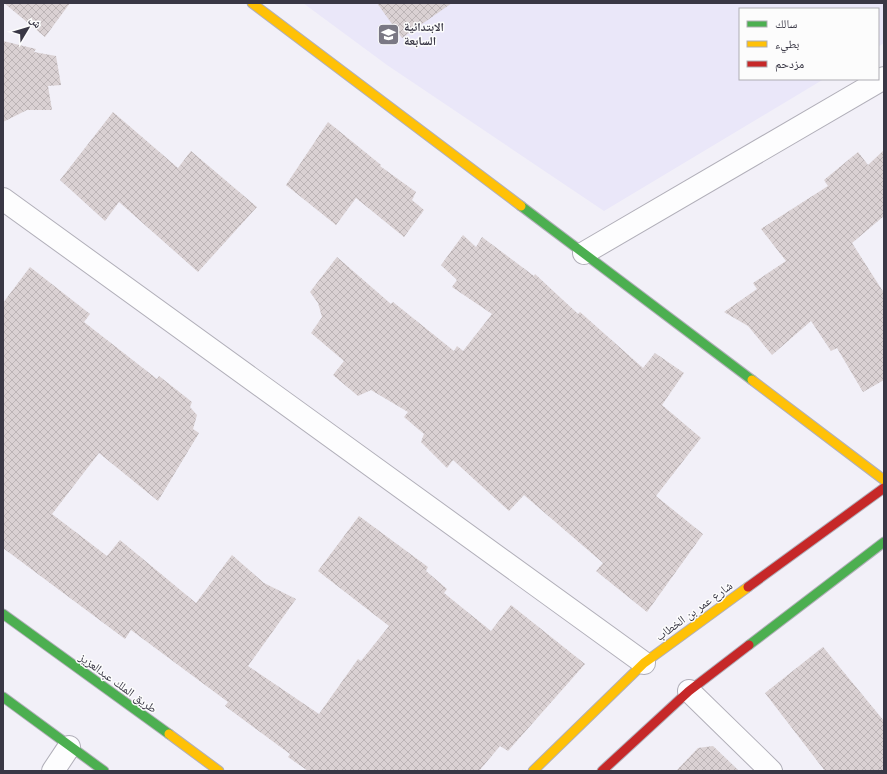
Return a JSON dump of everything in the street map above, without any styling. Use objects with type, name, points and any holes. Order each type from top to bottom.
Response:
[{"type":"main road","points":[[252,3],[884,480]]},
{"type":"main road","name":"شارع عمر بن الخطاب","points":[[533,771],[644,663],[884,488]]},
{"type":"main road","points":[[602,771],[689,691],[884,542]]},
{"type":"main road","name":"طريق الملك عبدالعزيز","points":[[3,614],[219,771]]},
{"type":"main road","points":[[3,697],[69,747],[104,771]]},
{"type":"street","points":[[584,253],[884,78]]},
{"type":"street","points":[[3,199],[644,663]]},
{"type":"street","points":[[689,691],[771,771]]},
{"type":"street","points":[[53,771],[69,747]]},
{"type":"shaded area","points":[[303,3],[884,3],[884,43],[879,46],[879,8],[739,8],[739,80],[822,80],[604,211],[387,65]]},
{"type":"building","points":[[4,3],[70,3],[45,37]]},
{"type":"building","points":[[377,3],[452,3],[402,38]]},
{"type":"building","points":[[3,41],[36,49],[34,52],[56,56],[61,85],[48,86],[52,110],[27,110],[3,122]]},
{"type":"building","points":[[113,112],[178,168],[191,151],[257,207],[198,272],[119,202],[105,221],[60,180]]},
{"type":"building","points":[[328,122],[381,165],[380,166],[416,192],[412,200],[424,210],[404,237],[356,198],[336,225],[286,185]]},
{"type":"building","points":[[884,150],[884,216],[852,243],[884,293],[884,380],[863,392],[837,348],[831,351],[811,321],[772,355],[748,326],[724,312],[757,289],[753,283],[786,261],[761,229],[828,186],[824,180],[858,152],[868,165]]},
{"type":"building","points":[[463,235],[476,247],[482,237],[534,276],[535,274],[578,314],[580,312],[643,368],[655,353],[684,373],[662,405],[701,438],[656,496],[703,534],[647,612],[596,571],[603,563],[524,495],[509,511],[453,460],[447,468],[421,442],[424,434],[404,417],[408,412],[371,390],[358,396],[333,375],[344,361],[311,333],[322,317],[318,303],[310,292],[337,257],[391,304],[393,302],[454,351],[457,346],[463,351],[492,314],[452,287],[457,280],[441,265]]},
{"type":"building","points":[[30,267],[90,314],[84,322],[157,379],[159,376],[192,402],[190,407],[197,415],[193,429],[199,433],[158,501],[99,453],[52,514],[107,556],[120,540],[196,603],[232,555],[264,583],[296,599],[248,666],[319,714],[358,659],[361,661],[389,626],[318,571],[359,516],[428,567],[426,571],[447,589],[444,593],[491,631],[511,605],[585,664],[508,751],[500,746],[479,771],[308,771],[288,757],[290,754],[225,706],[228,702],[131,630],[125,639],[3,548],[3,303]]},
{"type":"building","points":[[823,647],[884,721],[884,771],[825,771],[765,693]]},
{"type":"building","points":[[713,746],[739,771],[676,771],[698,748]]},
{"type":"traffic: fast","points":[[521,206],[752,380]]},
{"type":"traffic: fast","points":[[749,645],[884,542]]},
{"type":"traffic: fast","points":[[3,614],[169,734]]},
{"type":"traffic: fast","points":[[3,697],[104,771]]},
{"type":"traffic: slow","points":[[252,3],[521,206]]},
{"type":"traffic: slow","points":[[752,380],[884,480]]},
{"type":"traffic: slow","points":[[533,771],[644,663],[748,587]]},
{"type":"traffic: slow","points":[[169,734],[219,771]]},
{"type":"traffic: jam","points":[[748,587],[884,488]]},
{"type":"traffic: jam","points":[[602,771],[689,691],[749,645]]},
{"type":"place","name":"الابتدائية السابعة","points":[[388,34]]}]
